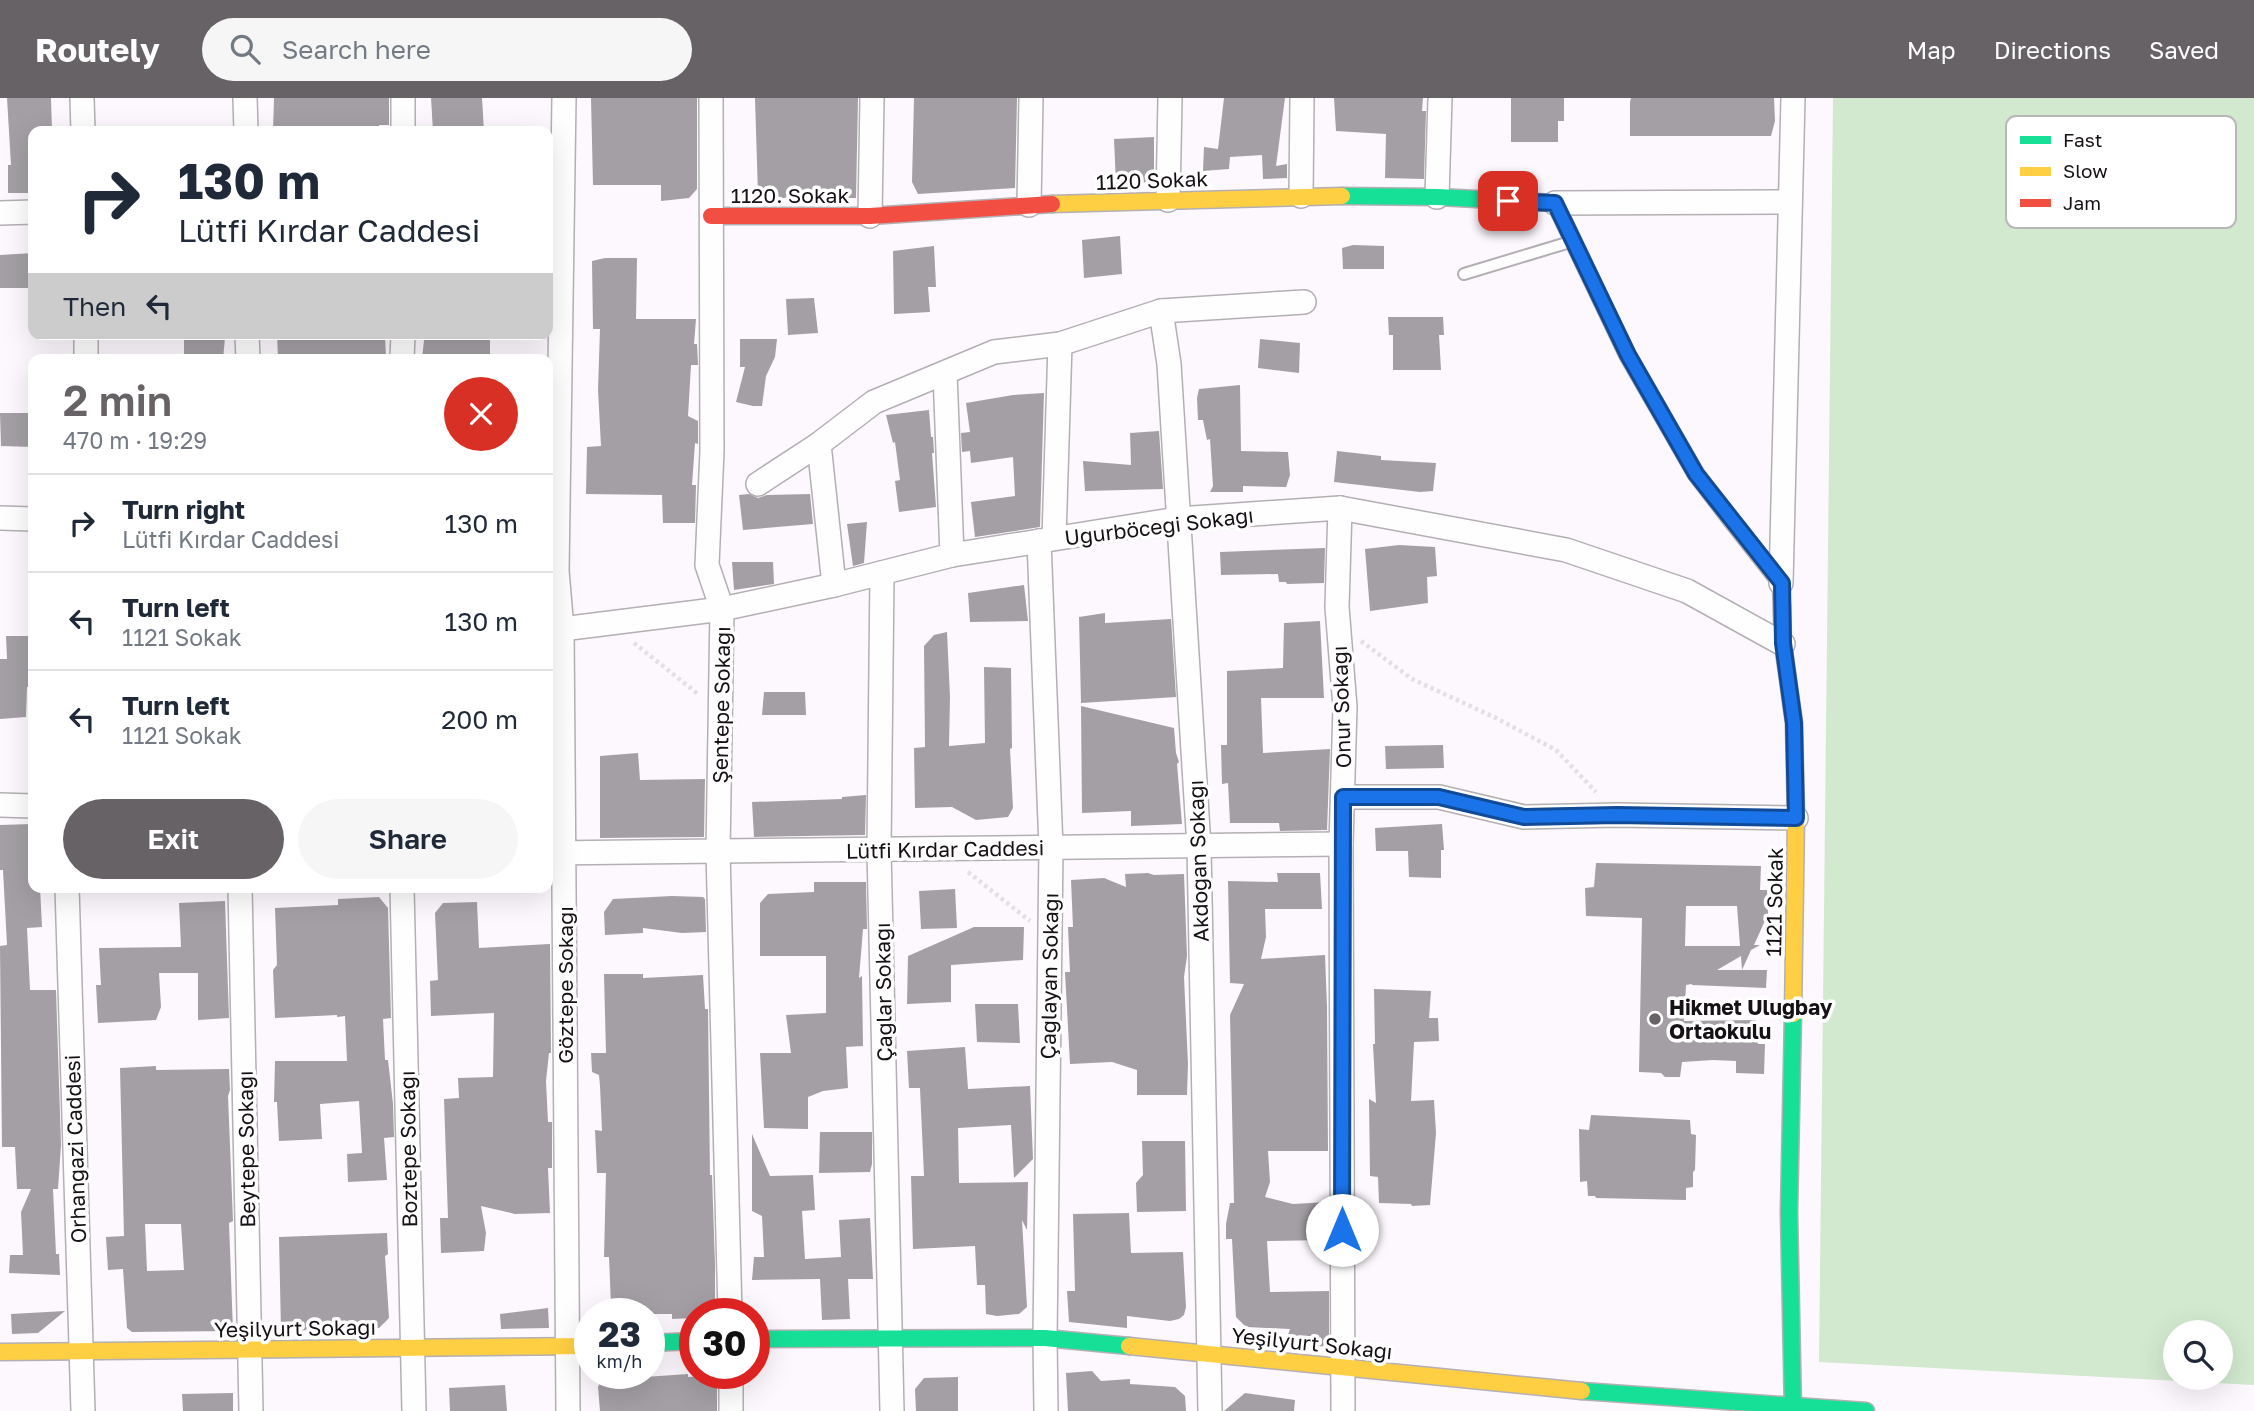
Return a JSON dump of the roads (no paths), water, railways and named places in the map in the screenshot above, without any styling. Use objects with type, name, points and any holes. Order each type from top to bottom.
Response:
[{"type":"street","points":[[82,98],[83,126]]},
{"type":"street","points":[[245,98],[246,126]]},
{"type":"street","points":[[403,98],[403,126]]},
{"type":"street","name":"Göztepe Sokağı","points":[[553,532],[564,98]]},
{"type":"street","name":"Şentepe Sokağı","points":[[711,98],[712,451],[707,565],[722,609],[719,852],[730,1298]]},
{"type":"street","points":[[870,216],[872,98]]},
{"type":"street","points":[[1029,205],[1031,98]]},
{"type":"street","points":[[1168,200],[1170,98]]},
{"type":"street","points":[[1301,196],[1302,98]]},
{"type":"street","points":[[1440,98],[1437,197],[1555,203],[1790,202]]},
{"type":"street","points":[[1782,583],[1793,98]]},
{"type":"street","name":"1120 Sokak","points":[[870,216],[1029,205],[1168,200],[1301,196],[1437,197]]},
{"type":"street","points":[[1555,203],[1628,355],[1696,474],[1782,583]]},
{"type":"street","points":[[0,213],[28,212]]},
{"type":"street","name":"1120. Sokak","points":[[711,216],[870,216]]},
{"type":"street","points":[[758,484],[819,444],[874,402],[994,352],[1060,344],[1161,311],[1304,302]]},
{"type":"street","name":"Akdoğan Sokağı","points":[[1161,311],[1169,364],[1199,847],[1210,1411]]},
{"type":"street","name":"Çağlayan Sokağı","points":[[1046,1411],[1051,848],[1046,540],[1060,344]]},
{"type":"street","points":[[945,373],[952,555]]},
{"type":"street","points":[[819,444],[834,585]]},
{"type":"street","name":"Uğurböceği Sokağı","points":[[562,629],[722,609],[834,585],[952,555],[1178,519],[1340,508],[1566,550],[1687,591],[1783,643]]},
{"type":"street","name":"Onur Sokağı","points":[[1340,508],[1338,624],[1345,707],[1341,845],[1343,1411]]},
{"type":"street","points":[[0,518],[28,519]]},
{"type":"street","name":"Çağlar Sokağı","points":[[882,573],[879,850],[892,1411]]},
{"type":"street","name":"Göztepe Sokağı","points":[[553,577],[562,629],[556,853],[576,1298]]},
{"type":"street","name":"1121 Sokak","points":[[1782,583],[1783,643],[1794,723],[1796,818],[1789,1212],[1793,1409]]},
{"type":"street","points":[[1343,797],[1439,797],[1524,817],[1617,815],[1796,818]]},
{"type":"street","points":[[0,805],[28,806]]},
{"type":"street","name":"Lütfi Kırdar Caddesi","points":[[556,853],[1341,845]]},
{"type":"street","name":"Orhangazi Caddesi","points":[[67,893],[83,1411]]},
{"type":"street","name":"Beytepe Sokağı","points":[[240,893],[251,1411]]},
{"type":"street","name":"Boztepe Sokağı","points":[[402,893],[414,1411]]},
{"type":"street","name":"Yeşilyurt Sokağı","points":[[770,1339],[1045,1338],[1793,1409],[1866,1411]]},
{"type":"street","name":"Yeşilyurt Sokağı","points":[[0,1352],[574,1346]]},
{"type":"street","name":"Göztepe Sokağı","points":[[568,1411],[574,1372]]},
{"type":"street","points":[[731,1389],[731,1411]]},
{"type":"lane","points":[[1464,274],[1573,241]]},
{"type":"place","name":"Hikmet Uluğbay Ortaokulu","points":[[1655,1019]]}]
